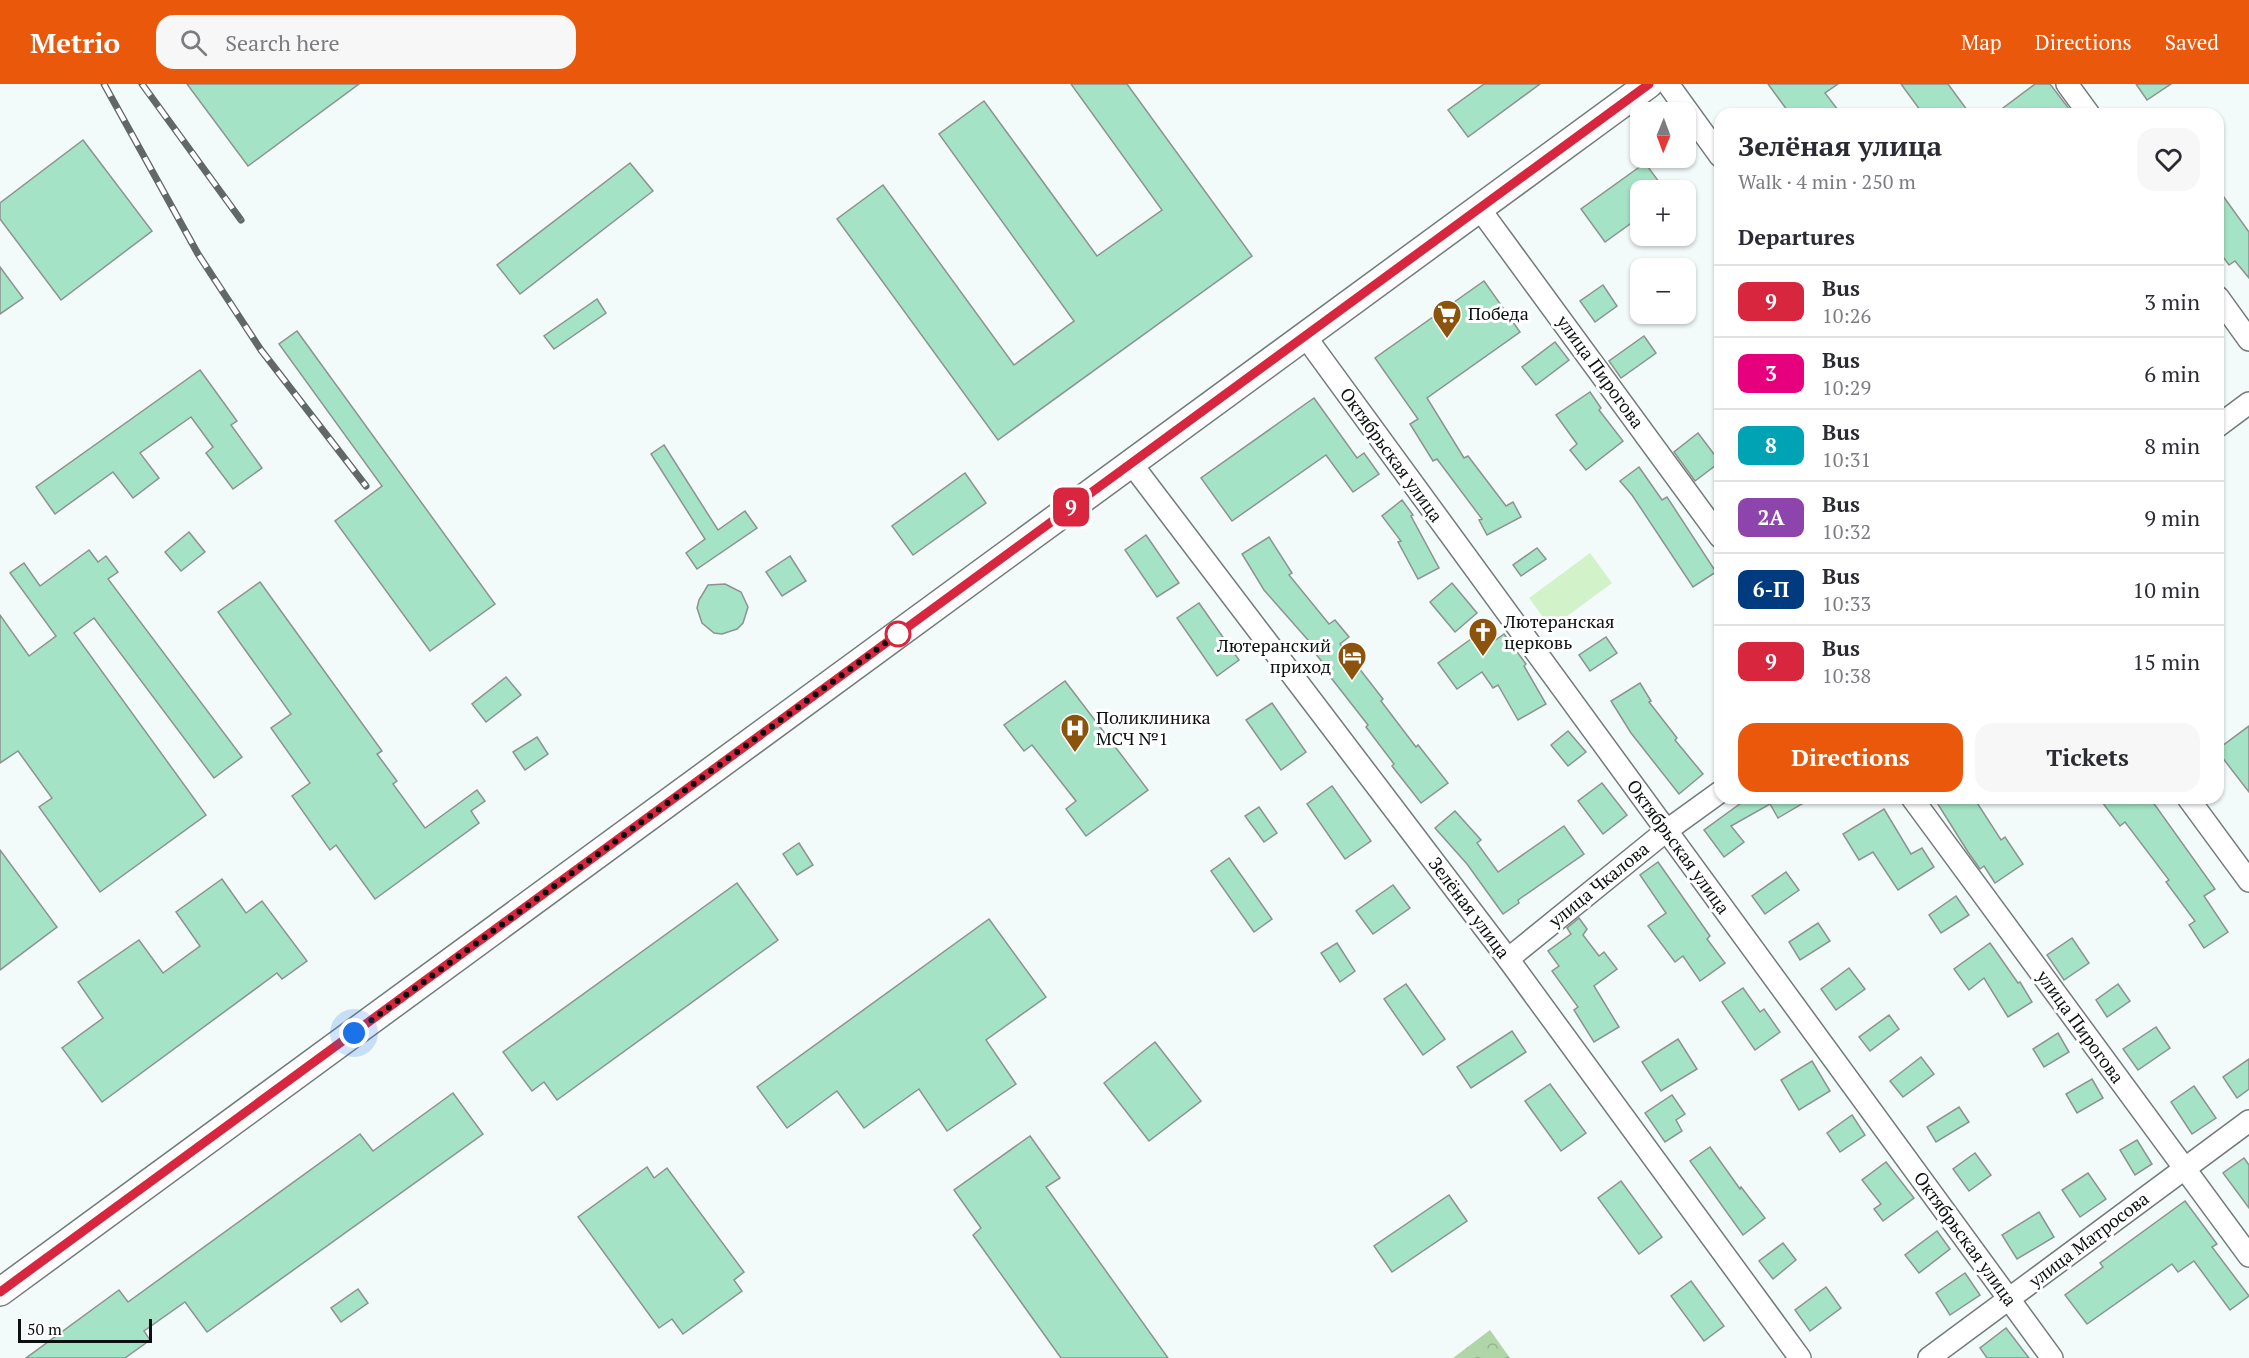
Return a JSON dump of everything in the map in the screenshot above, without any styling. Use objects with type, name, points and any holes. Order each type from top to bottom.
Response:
[{"type":"main road","points":[[0,1292],[1648,84]]},
{"type":"street","points":[[1668,84],[1714,148]]},
{"type":"street","points":[[2067,84],[2085,108]]},
{"type":"street","name":"улица Пирогова","points":[[1479,208],[1714,529]]},
{"type":"street","points":[[2224,305],[2249,340]]},
{"type":"street","name":"Октябрьская улица","points":[[1305,336],[2052,1358]]},
{"type":"street","points":[[2224,422],[2249,404]]},
{"type":"street","name":"Зелёная улица","points":[[1131,463],[1508,959],[1800,1358]]},
{"type":"street","name":"улица Чкалова","points":[[1508,959],[1666,831],[1714,796]]},
{"type":"street","name":"улица Пирогова","points":[[1916,804],[2249,1257]]},
{"type":"street","points":[[2192,804],[2249,881]]},
{"type":"street","name":"улица Матросова","points":[[1929,1358],[2249,1121]]},
{"type":"green space","points":[[1590,553],[1612,583],[1551,628],[1529,598]]},
{"type":"green space","points":[[1490,1330],[1510,1358],[1453,1358]]},
{"type":"building","points":[[187,84],[359,84],[248,166]]},
{"type":"building","points":[[1071,84],[1127,84],[1252,256],[998,440],[837,219],[883,185],[1014,365],[1074,321],[939,134],[984,101],[1097,256],[1162,210]]},
{"type":"building","points":[[1484,84],[1540,84],[1468,137],[1448,110]]},
{"type":"building","points":[[1768,84],[1838,84],[1825,93],[1836,108],[1786,108]]},
{"type":"building","points":[[1901,84],[1948,84],[1966,108],[1919,108]]},
{"type":"building","points":[[2035,84],[2050,84],[2068,108],[2003,108]]},
{"type":"building","points":[[2136,84],[2171,84],[2147,100]]},
{"type":"building","points":[[83,140],[152,231],[61,300],[0,219],[0,203]]},
{"type":"building","points":[[630,163],[653,191],[520,294],[497,265]]},
{"type":"building","points":[[1638,168],[1649,168],[1658,180],[1630,180],[1630,224],[1605,242],[1581,209]]},
{"type":"building","points":[[2224,197],[2249,232],[2249,278],[2235,261],[2229,265],[2224,258]]},
{"type":"building","points":[[0,267],[23,298],[0,314]]},
{"type":"building","points":[[1484,281],[1520,332],[1427,398],[1464,458],[1468,456],[1506,506],[1513,502],[1521,517],[1487,535],[1479,520],[1482,519],[1437,459],[1433,461],[1410,424],[1418,419],[1375,358]]},
{"type":"building","points":[[1603,285],[1617,306],[1595,322],[1580,301]]},
{"type":"building","points":[[597,299],[606,313],[554,349],[544,336]]},
{"type":"building","points":[[297,331],[495,604],[430,651],[335,521],[382,486],[279,344]]},
{"type":"building","points":[[1644,336],[1656,353],[1621,378],[1609,361]]},
{"type":"building","points":[[1555,342],[1569,360],[1536,385],[1522,367]]},
{"type":"building","points":[[200,370],[237,421],[231,425],[262,468],[233,489],[206,453],[213,447],[191,417],[140,453],[159,478],[133,498],[113,472],[55,514],[36,487]]},
{"type":"building","points":[[1590,392],[1601,408],[1599,410],[1623,441],[1586,470],[1570,450],[1577,444],[1556,415]]},
{"type":"building","points":[[1314,398],[1357,458],[1364,453],[1379,474],[1353,492],[1326,455],[1232,521],[1201,478]]},
{"type":"building","points":[[1698,433],[1714,454],[1714,467],[1695,481],[1674,452]]},
{"type":"building","points":[[664,445],[718,530],[745,511],[757,528],[697,569],[686,553],[705,539],[651,454]]},
{"type":"building","points":[[1639,467],[1662,500],[1667,497],[1714,569],[1714,573],[1693,587],[1632,495],[1620,481]]},
{"type":"building","points":[[965,473],[986,503],[913,555],[892,526]]},
{"type":"building","points":[[1402,500],[1413,515],[1411,516],[1439,568],[1418,579],[1398,542],[1401,541],[1382,516]]},
{"type":"building","points":[[189,532],[205,552],[181,571],[165,552]]},
{"type":"building","points":[[1146,535],[1179,583],[1157,597],[1125,550]]},
{"type":"building","points":[[1269,537],[1292,573],[1289,575],[1329,624],[1335,620],[1349,637],[1340,644],[1383,699],[1381,701],[1416,747],[1418,745],[1448,783],[1421,803],[1392,766],[1394,764],[1366,727],[1368,725],[1321,665],[1323,663],[1306,642],[1308,640],[1264,590],[1242,554]]},
{"type":"building","points":[[1537,548],[1546,559],[1521,576],[1513,565]]},
{"type":"building","points":[[89,550],[98,562],[106,556],[118,572],[108,579],[242,757],[214,778],[94,618],[74,633],[206,815],[100,892],[39,807],[52,798],[18,751],[0,763],[0,615],[29,656],[56,636],[10,573],[24,563],[40,586]]},
{"type":"building","points":[[790,556],[806,581],[782,596],[766,572]]},
{"type":"building","points":[[260,582],[382,751],[377,754],[397,781],[393,784],[425,828],[477,790],[485,801],[471,811],[479,823],[375,899],[336,845],[330,850],[292,796],[310,783],[271,728],[291,714],[218,612]]},
{"type":"building","points":[[1452,583],[1477,613],[1455,632],[1430,602]]},
{"type":"building","points":[[725,584],[741,592],[748,607],[743,623],[737,629],[722,634],[714,633],[702,623],[697,608],[708,585]]},
{"type":"building","points":[[1199,603],[1239,660],[1217,676],[1177,618]]},
{"type":"building","name":"Лютеранская церковь","points":[[1504,634],[1526,664],[1524,666],[1546,704],[1518,720],[1498,685],[1493,688],[1482,672],[1457,689],[1438,663],[1471,639],[1480,651]]},
{"type":"building","points":[[1606,637],[1617,653],[1590,671],[1579,655]]},
{"type":"building","points":[[506,677],[521,695],[486,722],[472,704]]},
{"type":"building","points":[[1065,681],[1148,790],[1086,836],[1066,809],[1076,801],[1032,745],[1024,751],[1004,725]]},
{"type":"building","points":[[1640,683],[1651,701],[1649,702],[1677,738],[1675,740],[1703,774],[1679,794],[1631,733],[1611,701]]},
{"type":"building","points":[[1272,703],[1306,752],[1281,770],[1246,720]]},
{"type":"building","points":[[2249,726],[2249,792],[2224,760],[2224,745]]},
{"type":"building","points":[[1568,731],[1586,752],[1568,766],[1551,745]]},
{"type":"building","points":[[537,737],[548,754],[525,770],[513,752]]},
{"type":"building","points":[[1602,783],[1627,815],[1603,834],[1578,801]]},
{"type":"building","points":[[1332,786],[1371,841],[1345,859],[1307,804]]},
{"type":"building","points":[[1740,804],[1770,804],[1731,826],[1744,842],[1724,857],[1704,830]]},
{"type":"building","points":[[1770,804],[1802,804],[1778,818]]},
{"type":"building","points":[[1938,804],[1978,804],[2001,840],[2005,837],[2023,864],[1995,883],[1984,866],[1980,869]]},
{"type":"building","points":[[2104,804],[2154,804],[2215,889],[2204,896],[2228,932],[2204,948],[2189,925],[2195,921],[2166,882],[2169,880],[2125,822],[2120,826]]},
{"type":"building","points":[[1259,807],[1277,833],[1264,842],[1245,816]]},
{"type":"building","points":[[1884,809],[1911,854],[1922,848],[1934,867],[1898,890],[1873,852],[1859,860],[1843,834]]},
{"type":"building","points":[[1455,811],[1481,840],[1477,843],[1498,872],[1564,826],[1584,854],[1518,900],[1519,903],[1503,914],[1467,864],[1435,828]]},
{"type":"building","points":[[799,843],[813,865],[797,875],[783,854]]},
{"type":"building","points":[[0,850],[57,927],[0,970]]},
{"type":"building","points":[[1229,858],[1272,919],[1254,932],[1211,871]]},
{"type":"building","points":[[1658,862],[1710,936],[1707,939],[1725,963],[1700,981],[1683,956],[1675,962],[1648,926],[1666,913],[1640,875]]},
{"type":"building","points":[[1786,872],[1799,890],[1765,914],[1752,896]]},
{"type":"building","points":[[222,879],[246,913],[262,901],[307,961],[282,979],[277,973],[102,1102],[62,1048],[103,1018],[78,982],[139,940],[163,973],[200,946],[176,912]]},
{"type":"building","points":[[737,883],[778,940],[557,1100],[544,1082],[532,1091],[503,1052]]},
{"type":"building","points":[[1393,885],[1410,908],[1373,934],[1356,911]]},
{"type":"building","points":[[1956,896],[1969,915],[1941,933],[1929,915]]},
{"type":"building","points":[[1579,918],[1587,929],[1583,935],[1599,956],[1604,952],[1617,969],[1594,986],[1619,1027],[1594,1042],[1574,1010],[1578,1007],[1552,971],[1559,966],[1548,951],[1571,934],[1567,928]]},
{"type":"building","points":[[989,919],[1046,997],[986,1040],[1016,1084],[947,1131],[919,1089],[864,1128],[837,1091],[787,1128],[757,1087]]},
{"type":"building","points":[[1818,923],[1830,941],[1800,960],[1789,942]]},
{"type":"building","points":[[2072,938],[2089,963],[2064,980],[2047,955]]},
{"type":"building","points":[[1337,943],[1355,971],[1340,982],[1321,953]]},
{"type":"building","points":[[1990,943],[2018,983],[2020,982],[2032,1002],[2008,1017],[1984,978],[1969,990],[1954,969]]},
{"type":"building","points":[[1849,968],[1865,989],[1836,1010],[1821,989]]},
{"type":"building","points":[[1406,984],[1445,1039],[1423,1055],[1384,999]]},
{"type":"building","points":[[2118,984],[2130,1001],[2107,1017],[2096,1000]]},
{"type":"building","points":[[1743,988],[1760,1012],[1764,1009],[1780,1032],[1755,1050],[1722,1002]]},
{"type":"building","points":[[1889,1015],[1899,1029],[1870,1051],[1859,1037]]},
{"type":"building","points":[[2156,1027],[2170,1048],[2138,1070],[2123,1049]]},
{"type":"building","points":[[1512,1031],[1526,1052],[1471,1088],[1457,1067]]},
{"type":"building","points":[[2058,1033],[2069,1052],[2044,1067],[2033,1049]]},
{"type":"building","points":[[1678,1039],[1697,1069],[1661,1091],[1642,1062]]},
{"type":"building","points":[[1155,1042],[1201,1101],[1149,1141],[1104,1083]]},
{"type":"building","points":[[1921,1057],[1934,1074],[1903,1097],[1890,1081]]},
{"type":"building","points":[[2249,1059],[2249,1089],[2237,1098],[2223,1077]]},
{"type":"building","points":[[1812,1061],[1830,1091],[1799,1110],[1781,1080]]},
{"type":"building","points":[[2092,1079],[2103,1098],[2077,1113],[2066,1094]]},
{"type":"building","points":[[1550,1084],[1586,1133],[1561,1151],[1525,1101]]},
{"type":"building","points":[[2194,1086],[2216,1118],[2192,1134],[2171,1102]]},
{"type":"building","points":[[453,1093],[483,1134],[207,1332],[185,1302],[144,1331],[150,1340],[125,1358],[26,1358],[119,1290],[128,1302],[360,1134],[373,1151]]},
{"type":"building","points":[[1672,1095],[1685,1114],[1676,1120],[1682,1131],[1665,1142],[1645,1113]]},
{"type":"building","points":[[1959,1107],[1969,1122],[1936,1142],[1927,1127]]},
{"type":"building","points":[[1852,1115],[1865,1135],[1840,1152],[1827,1133]]},
{"type":"building","points":[[1030,1136],[1060,1178],[1046,1187],[1168,1358],[1061,1358],[973,1235],[981,1228],[954,1190]]},
{"type":"building","points":[[2137,1140],[2152,1164],[2135,1175],[2120,1150]]},
{"type":"building","points":[[1710,1147],[1740,1189],[1741,1187],[1765,1218],[1743,1235],[1690,1161]]},
{"type":"building","points":[[1975,1153],[1991,1175],[1969,1191],[1953,1169]]},
{"type":"building","points":[[2244,1158],[2249,1165],[2249,1208],[2223,1173]]},
{"type":"building","points":[[1886,1162],[1914,1198],[1883,1221],[1874,1209],[1881,1204],[1862,1180]]},
{"type":"building","points":[[647,1167],[654,1178],[667,1168],[744,1272],[734,1280],[742,1291],[683,1334],[672,1319],[659,1328],[578,1217]]},
{"type":"building","points":[[2088,1173],[2106,1199],[2080,1217],[2062,1190]]},
{"type":"building","points":[[1621,1181],[1662,1237],[1639,1254],[1598,1198]]},
{"type":"building","points":[[1449,1195],[1467,1221],[1392,1272],[1374,1246]]},
{"type":"building","points":[[2185,1201],[2217,1244],[2212,1247],[2249,1296],[2230,1310],[2194,1261],[2178,1272],[2172,1264],[2087,1324],[2065,1295],[2103,1267],[2100,1263]]},
{"type":"building","points":[[2039,1212],[2054,1237],[2017,1259],[2002,1235]]},
{"type":"building","points":[[1937,1231],[1950,1249],[1919,1273],[1905,1255]]},
{"type":"building","points":[[1783,1243],[1796,1260],[1773,1279],[1759,1261]]},
{"type":"building","points":[[1965,1273],[1980,1295],[1950,1315],[1936,1293]]},
{"type":"building","points":[[1691,1281],[1724,1326],[1704,1341],[1671,1296]]},
{"type":"building","points":[[1826,1287],[1841,1308],[1810,1331],[1795,1310]]},
{"type":"building","points":[[358,1289],[368,1303],[341,1322],[331,1308]]},
{"type":"building","points":[[2006,1328],[2029,1358],[1987,1358],[1980,1348]]},
{"type":"railway","points":[[104,84],[198,254],[261,350],[366,486]]},
{"type":"railway","points":[[142,84],[241,220]]},
{"type":"bus line","name":"9","points":[[0,1292],[1649,84]]},
{"type":"place","name":"Победа","points":[[1447,340]]},
{"type":"place","name":"Лютеранская церковь","points":[[1483,658]]},
{"type":"place","name":"Лютеранский приход","points":[[1352,682]]},
{"type":"place","name":"Поликлиника МСЧ №1","points":[[1075,754]]},
{"type":"route","points":[[354,1033],[898,634]]}]
